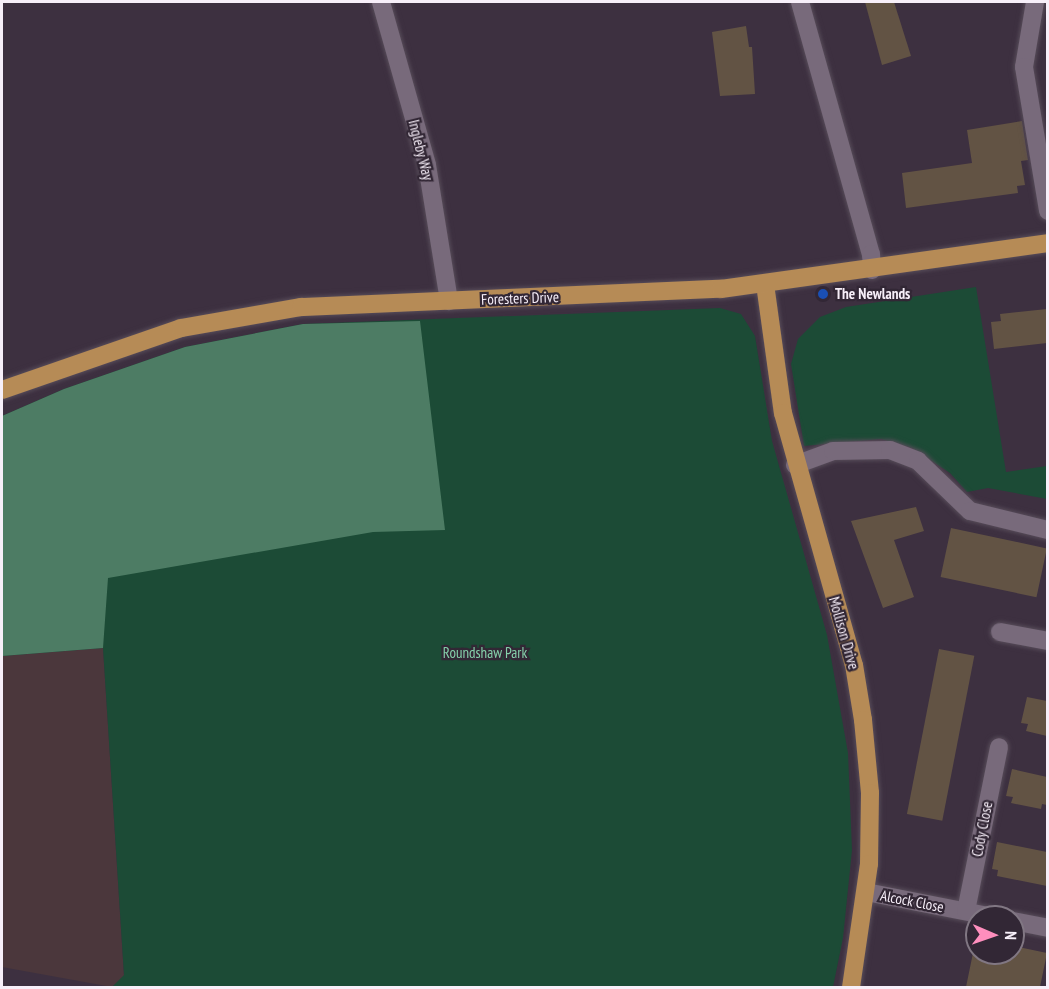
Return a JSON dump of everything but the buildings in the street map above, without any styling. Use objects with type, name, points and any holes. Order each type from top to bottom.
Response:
[{"type":"main road","name":"Foresters Drive","points":[[2,390],[181,328],[301,307],[654,293],[765,284],[1047,243]]},
{"type":"main road","name":"Mollison Drive","points":[[765,284],[778,388],[795,465],[857,679],[870,793],[866,892],[851,987]]},
{"type":"street","name":"Ingleby Way","points":[[381,2],[427,165],[449,301]]},
{"type":"street","points":[[800,2],[871,254],[872,270]]},
{"type":"street","points":[[1035,2],[1024,67],[1047,211]]},
{"type":"street","points":[[795,465],[833,451],[890,450],[918,461],[970,511],[1047,530]]},
{"type":"street","points":[[1000,632],[1047,641]]},
{"type":"street","name":"Cody Close","points":[[967,905],[999,747]]},
{"type":"street","name":"Alcock Close","points":[[866,892],[965,911]]},
{"type":"street","points":[[1025,923],[1047,928]]},
{"type":"shaded area","points":[[103,648],[124,976],[112,987],[2,967],[2,656]]},
{"type":"green space","points":[[976,287],[1006,472],[1047,466],[1047,499],[988,488],[967,492],[950,473],[912,448],[881,439],[804,446],[791,364],[798,339],[820,317],[846,307]]},
{"type":"green space","name":"Roundshaw Park","points":[[720,308],[741,314],[755,336],[772,441],[827,635],[848,753],[852,850],[843,938],[833,987],[112,987],[124,975],[103,648],[2,656],[2,416],[64,389],[185,347],[303,324]]},
{"type":"green space","points":[[420,321],[445,530],[373,532],[108,578],[103,648],[2,656],[2,416],[64,389],[185,347],[303,324]]},
{"type":"place","name":"The Newlands","points":[[823,294]]}]
